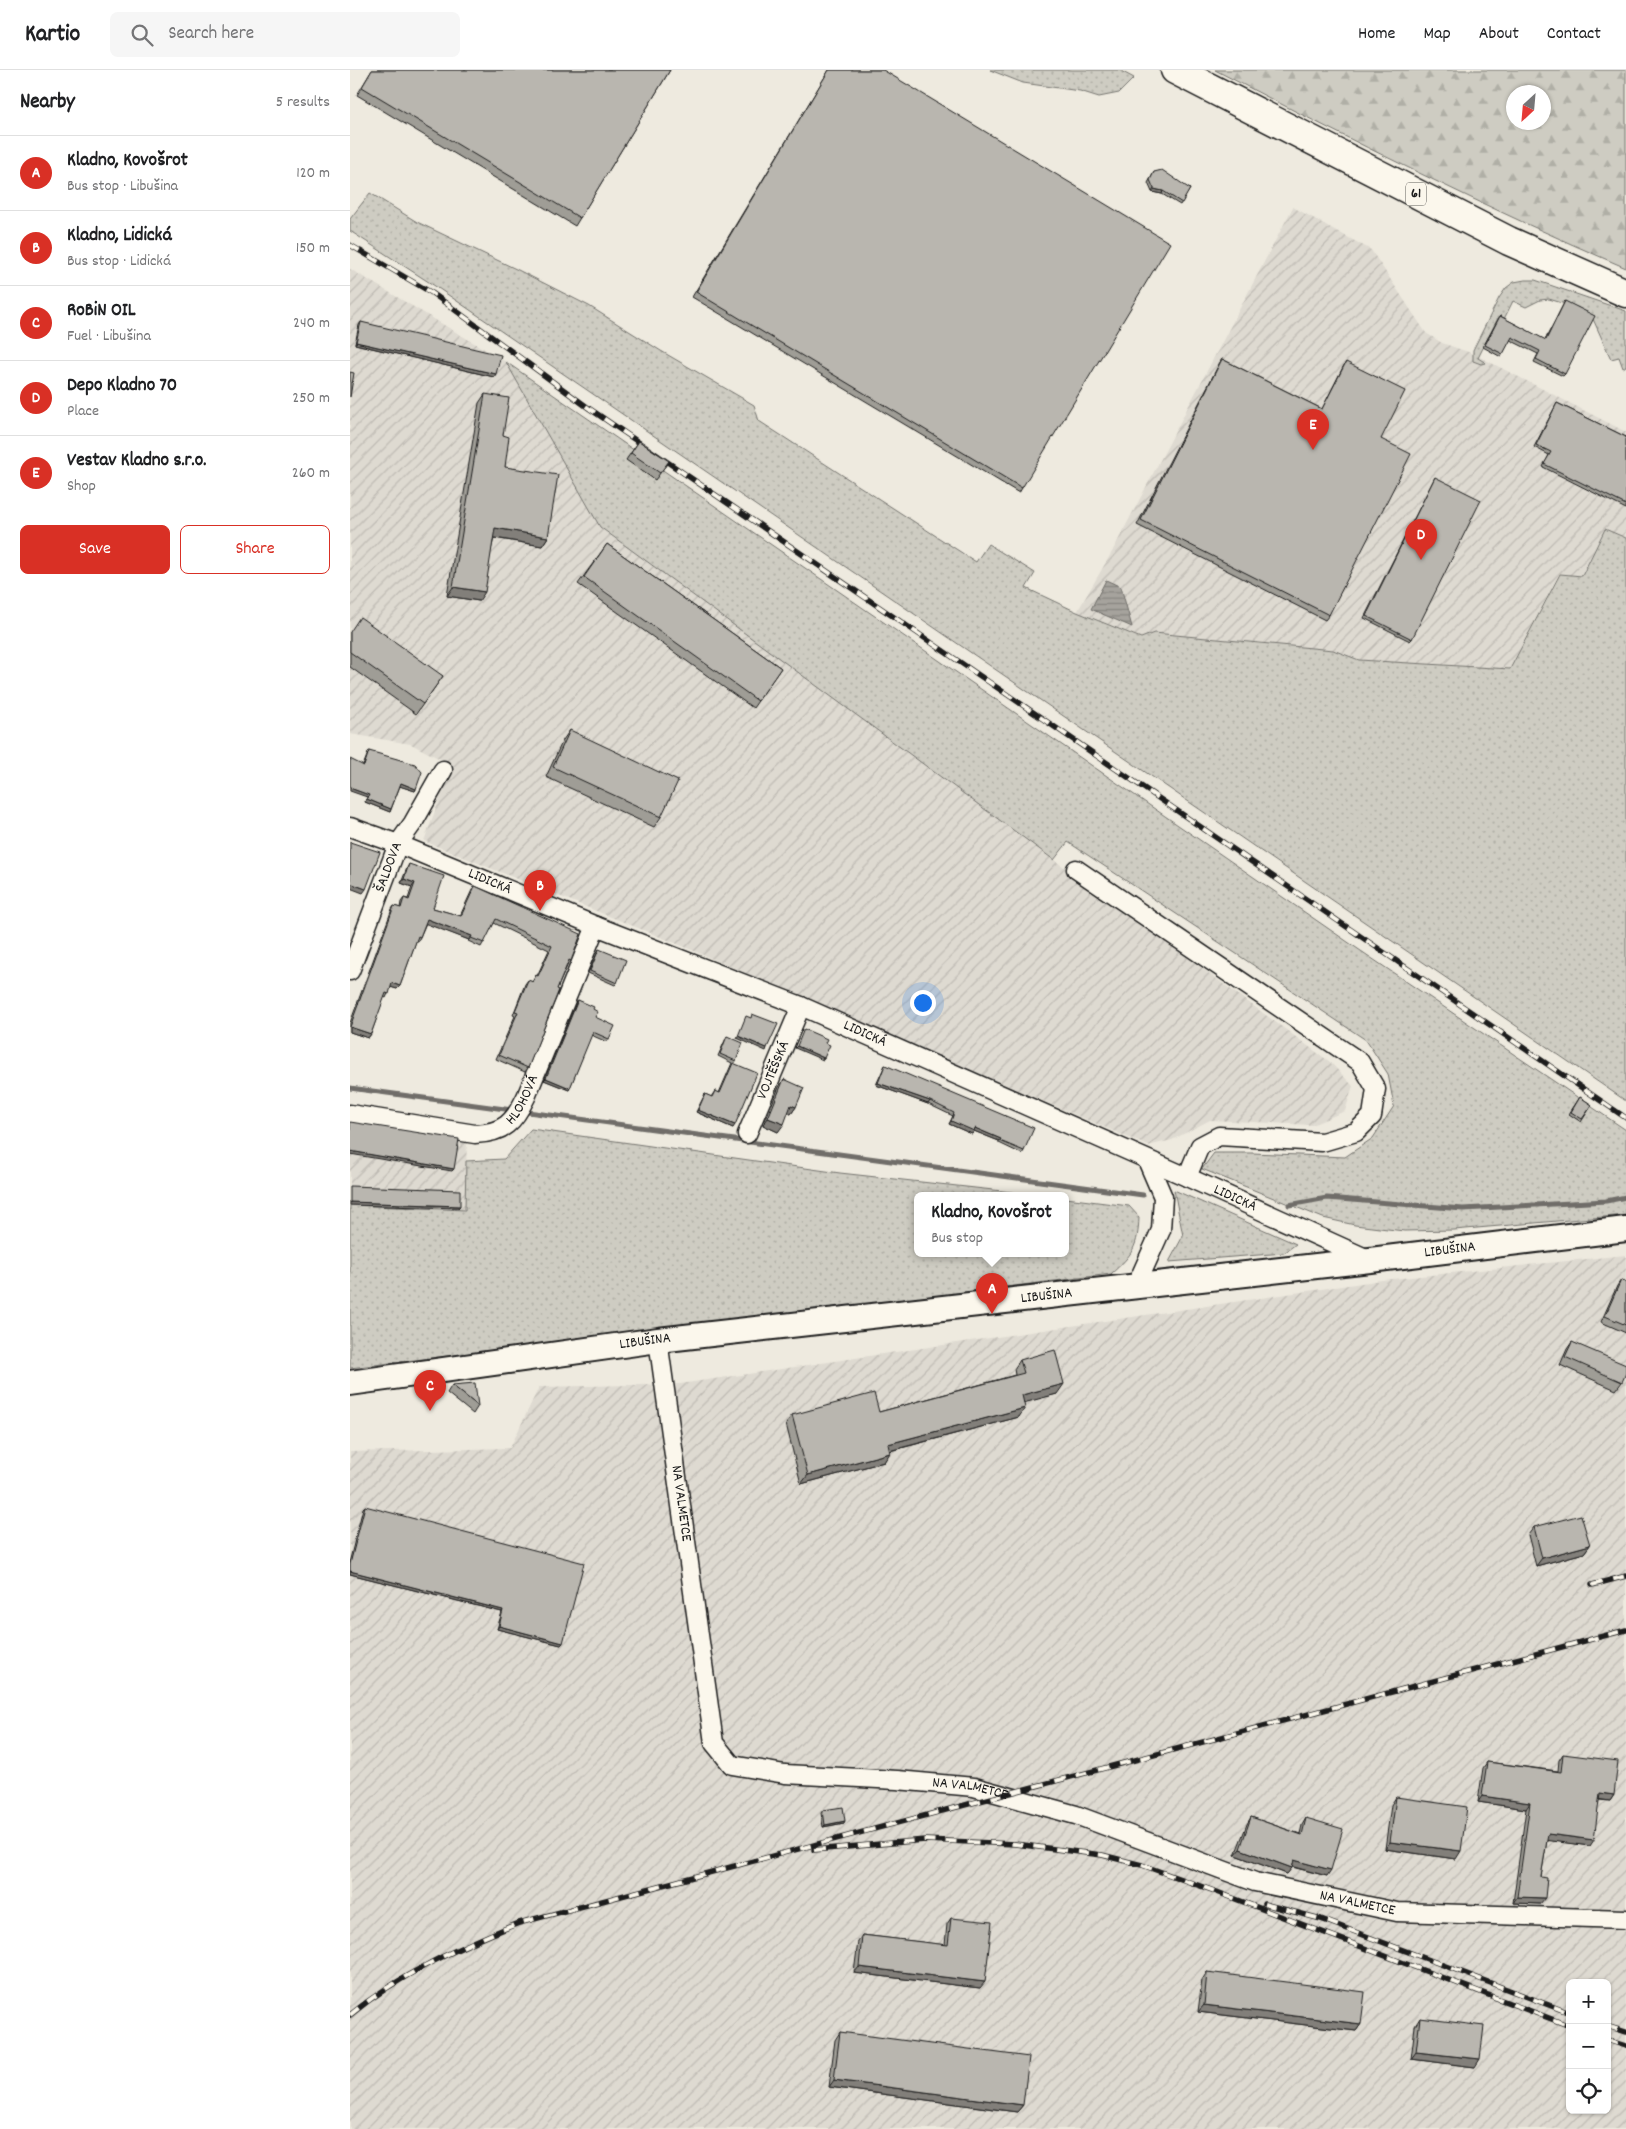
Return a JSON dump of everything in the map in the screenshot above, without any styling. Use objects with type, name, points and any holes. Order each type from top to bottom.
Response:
[{"type":"main road","name":"61","points":[[1175,70],[1509,241],[1626,293]]},
{"type":"main road","name":"LIBUŠINA","points":[[350,1383],[658,1340],[1370,1260],[1626,1229]]},
{"type":"street","name":"ŠALDOVA","points":[[350,971],[398,844],[413,823],[443,770]]},
{"type":"street","name":"LIDICKÁ","points":[[350,826],[596,926],[801,1006],[1370,1260]]},
{"type":"street","points":[[1076,868],[1360,1062],[1376,1089],[1372,1116],[1356,1132],[1322,1142],[1219,1136],[1200,1146],[1187,1177]]},
{"type":"street","name":"HLOHOVÁ","points":[[350,1114],[475,1134],[491,1134],[502,1129],[511,1121],[522,1105],[596,926]]},
{"type":"street","name":"VOJTĚŠSKÁ","points":[[747,1134],[801,1006]]},
{"type":"street","points":[[1136,1286],[1161,1230],[1163,1197],[1147,1160]]},
{"type":"street","name":"NA VALMETCE","points":[[658,1340],[714,1743],[732,1765],[785,1774],[898,1780],[974,1787],[1076,1815],[1255,1882],[1397,1912],[1626,1919]]},
{"type":"shaded area","points":[[1293,207],[1371,250],[1426,333],[1442,343],[1474,354],[1626,432],[1626,538],[1605,529],[1582,576],[1559,574],[1510,669],[1359,660],[1333,650],[1154,633],[1142,638],[1077,612],[1112,552]]},
{"type":"shaded area","points":[[350,269],[506,362],[600,527],[1330,1062],[1353,1086],[1345,1111],[1312,1125],[1210,1120],[1172,1140],[1148,1146],[680,945],[424,841],[452,765],[411,744],[350,734]]},
{"type":"shaded area","points":[[1106,580],[1121,587],[1132,627],[1091,609]]},
{"type":"shaded area","points":[[350,1118],[467,1137],[465,1210],[350,1205]]},
{"type":"shaded area","points":[[1626,1255],[1626,2129],[350,2129],[350,1452],[510,1448],[539,1387],[680,1384],[1382,1280]]},
{"type":"green space","points":[[990,70],[1119,70],[1134,78],[1119,93],[1099,97],[1080,91],[1023,83]]},
{"type":"green space","points":[[1215,70],[1626,70],[1626,268],[1470,197],[1367,148]]},
{"type":"green space","points":[[370,193],[417,222],[589,306],[661,351],[754,405],[759,421],[976,562],[988,544],[1035,573],[1026,588],[1077,612],[1141,638],[1154,633],[1333,650],[1359,660],[1510,669],[1560,574],[1582,576],[1605,529],[1626,538],[1626,1101],[438,288],[350,231],[350,219]]},
{"type":"green space","points":[[1535,280],[1626,311],[1626,366],[1623,368],[1619,357],[1611,359],[1593,319],[1562,303],[1549,299],[1540,300],[1526,307],[1513,301],[1503,321],[1498,318],[1478,358],[1486,363],[1481,364],[1473,361],[1473,350],[1499,298],[1506,288],[1514,282]]},
{"type":"green space","points":[[506,362],[1358,949],[1626,1130],[1626,1215],[1454,1230],[1404,1231],[1355,1225],[1323,1218],[1202,1169],[1214,1153],[1345,1157],[1373,1138],[1394,1106],[1388,1074],[1366,1040],[1068,842],[1054,860],[600,527]]},
{"type":"green space","points":[[531,1129],[840,1173],[1011,1192],[914,1192],[914,1257],[1069,1257],[1069,1198],[1129,1206],[1139,1217],[1137,1236],[1136,1243],[1125,1261],[1111,1274],[350,1368],[350,1205],[465,1210],[466,1161],[504,1159]]},
{"type":"green space","points":[[1174,1190],[1296,1244],[1284,1253],[1169,1262],[1183,1236]]},
{"type":"building","points":[[372,70],[670,70],[580,218],[362,87]]},
{"type":"building","points":[[829,70],[883,70],[1170,243],[1022,488],[696,292]]},
{"type":"building","points":[[1162,170],[1190,189],[1182,203],[1163,191],[1154,189],[1150,180],[1154,172]]},
{"type":"building","points":[[1565,301],[1595,316],[1565,374],[1536,359],[1540,351],[1512,337],[1503,354],[1485,345],[1500,316],[1546,340]]},
{"type":"building","points":[[361,322],[501,355],[496,374],[356,342]]},
{"type":"building","points":[[1222,359],[1322,409],[1346,362],[1405,391],[1381,439],[1411,454],[1329,615],[1141,520]]},
{"type":"building","points":[[350,372],[354,373],[350,397]]},
{"type":"building","points":[[485,394],[509,398],[503,435],[509,437],[505,467],[558,475],[548,537],[495,528],[485,592],[453,587]]},
{"type":"building","points":[[1557,403],[1626,437],[1626,505],[1544,464],[1551,452],[1536,445]]},
{"type":"building","points":[[639,441],[669,461],[660,473],[631,453]]},
{"type":"building","points":[[1435,477],[1481,500],[1412,639],[1366,616]]},
{"type":"building","points":[[607,544],[781,668],[758,701],[584,577]]},
{"type":"building","points":[[360,617],[443,676],[423,704],[350,652],[350,632]]},
{"type":"building","points":[[570,730],[678,781],[661,817],[553,767]]},
{"type":"building","points":[[369,751],[415,764],[422,772],[416,789],[401,783],[391,809],[367,799],[369,795],[350,788],[350,759],[364,766]]},
{"type":"building","points":[[350,842],[380,852],[366,889],[350,883]]},
{"type":"building","points":[[409,864],[444,876],[433,908],[461,916],[475,886],[581,934],[571,961],[569,960],[557,989],[559,990],[528,1068],[499,1055],[518,1012],[515,1011],[528,980],[533,982],[536,975],[538,976],[552,946],[496,919],[484,943],[471,938],[472,936],[427,919],[420,937],[418,936],[400,986],[392,983],[389,994],[386,993],[371,1034],[350,1027],[394,906],[401,908],[404,898],[409,900],[415,883],[404,879]]},
{"type":"building","points":[[599,949],[626,960],[617,983],[590,971]]},
{"type":"building","points":[[578,1000],[594,1007],[593,1009],[598,1012],[595,1017],[615,1026],[609,1039],[593,1032],[570,1088],[546,1078]]},
{"type":"building","points":[[752,1014],[778,1024],[767,1048],[738,1036],[746,1016],[751,1018]]},
{"type":"building","points":[[804,1029],[827,1039],[825,1043],[830,1045],[824,1058],[797,1046]]},
{"type":"building","points":[[727,1036],[743,1043],[736,1061],[720,1054]]},
{"type":"building","points":[[733,1063],[757,1073],[735,1125],[698,1110],[705,1094],[712,1097],[715,1091],[720,1093]]},
{"type":"building","points":[[885,1065],[1034,1128],[1024,1151],[975,1128],[974,1131],[951,1121],[954,1113],[930,1101],[878,1083]]},
{"type":"building","points":[[784,1079],[804,1088],[796,1107],[791,1105],[784,1124],[768,1118]]},
{"type":"building","points":[[1580,1097],[1592,1105],[1582,1119],[1571,1112]]},
{"type":"building","points":[[350,1122],[459,1139],[454,1169],[350,1151]]},
{"type":"building","points":[[350,1186],[460,1190],[460,1206],[350,1202]]},
{"type":"building","points":[[1621,1280],[1626,1282],[1626,1325],[1605,1316]]},
{"type":"building","points":[[1572,1342],[1626,1365],[1626,1373],[1622,1382],[1565,1357]]},
{"type":"building","points":[[1055,1350],[1064,1384],[1022,1395],[1025,1408],[888,1444],[890,1453],[808,1475],[792,1415],[874,1393],[879,1412],[1024,1373],[1020,1360]]},
{"type":"building","points":[[475,1383],[478,1406],[452,1385]]},
{"type":"building","points":[[365,1506],[584,1563],[563,1643],[499,1626],[503,1610],[350,1571],[350,1564]]},
{"type":"building","points":[[1581,1515],[1590,1545],[1542,1558],[1534,1527]]},
{"type":"building","points":[[1563,1754],[1618,1761],[1614,1795],[1600,1793],[1594,1840],[1548,1834],[1541,1877],[1547,1878],[1545,1898],[1517,1897],[1530,1803],[1482,1796],[1487,1762],[1561,1772]]},
{"type":"building","points":[[1396,1797],[1467,1807],[1461,1851],[1390,1842]]},
{"type":"building","points":[[843,1807],[845,1821],[825,1825],[823,1810]]},
{"type":"building","points":[[1251,1817],[1302,1835],[1306,1818],[1343,1829],[1331,1870],[1294,1860],[1292,1868],[1240,1849]]},
{"type":"building","points":[[951,1918],[992,1922],[985,1982],[859,1967],[862,1935],[948,1945]]},
{"type":"building","points":[[1207,1972],[1365,1992],[1361,2024],[1204,2005]]},
{"type":"building","points":[[1420,2018],[1484,2026],[1480,2059],[1416,2052]]},
{"type":"building","points":[[840,2032],[1029,2057],[1023,2105],[834,2080]]},
{"type":"waterway","points":[[350,1088],[1143,1195]]},
{"type":"waterway","points":[[1289,1205],[1327,1198],[1463,1209],[1606,1201],[1626,1197]]},
{"type":"railway","points":[[350,245],[432,293],[590,409],[1626,1118]]},
{"type":"railway","points":[[1592,1585],[1626,1576]]},
{"type":"railway","points":[[350,2015],[369,2000],[410,1974],[452,1952],[519,1923],[1626,1630]]},
{"type":"railway","points":[[814,1850],[925,1840],[1015,1844],[1102,1855],[1142,1865],[1217,1892],[1566,2024]]},
{"type":"railway","points":[[1264,1904],[1321,1919],[1566,2011]]},
{"type":"railway","points":[[1611,2027],[1626,2032]]},
{"type":"railway","points":[[1611,2041],[1626,2046]]},
{"type":"place","name":"Vestav Kladno s.r.o.","points":[[1313,450]]},
{"type":"place","name":"Depo Kladno 70","points":[[1421,560]]},
{"type":"place","name":"Kladno, Lidická","points":[[540,911]]},
{"type":"place","name":"Kladno, Kovošrot","points":[[992,1314]]},
{"type":"place","name":"RoBiN OIL","points":[[430,1411]]}]
